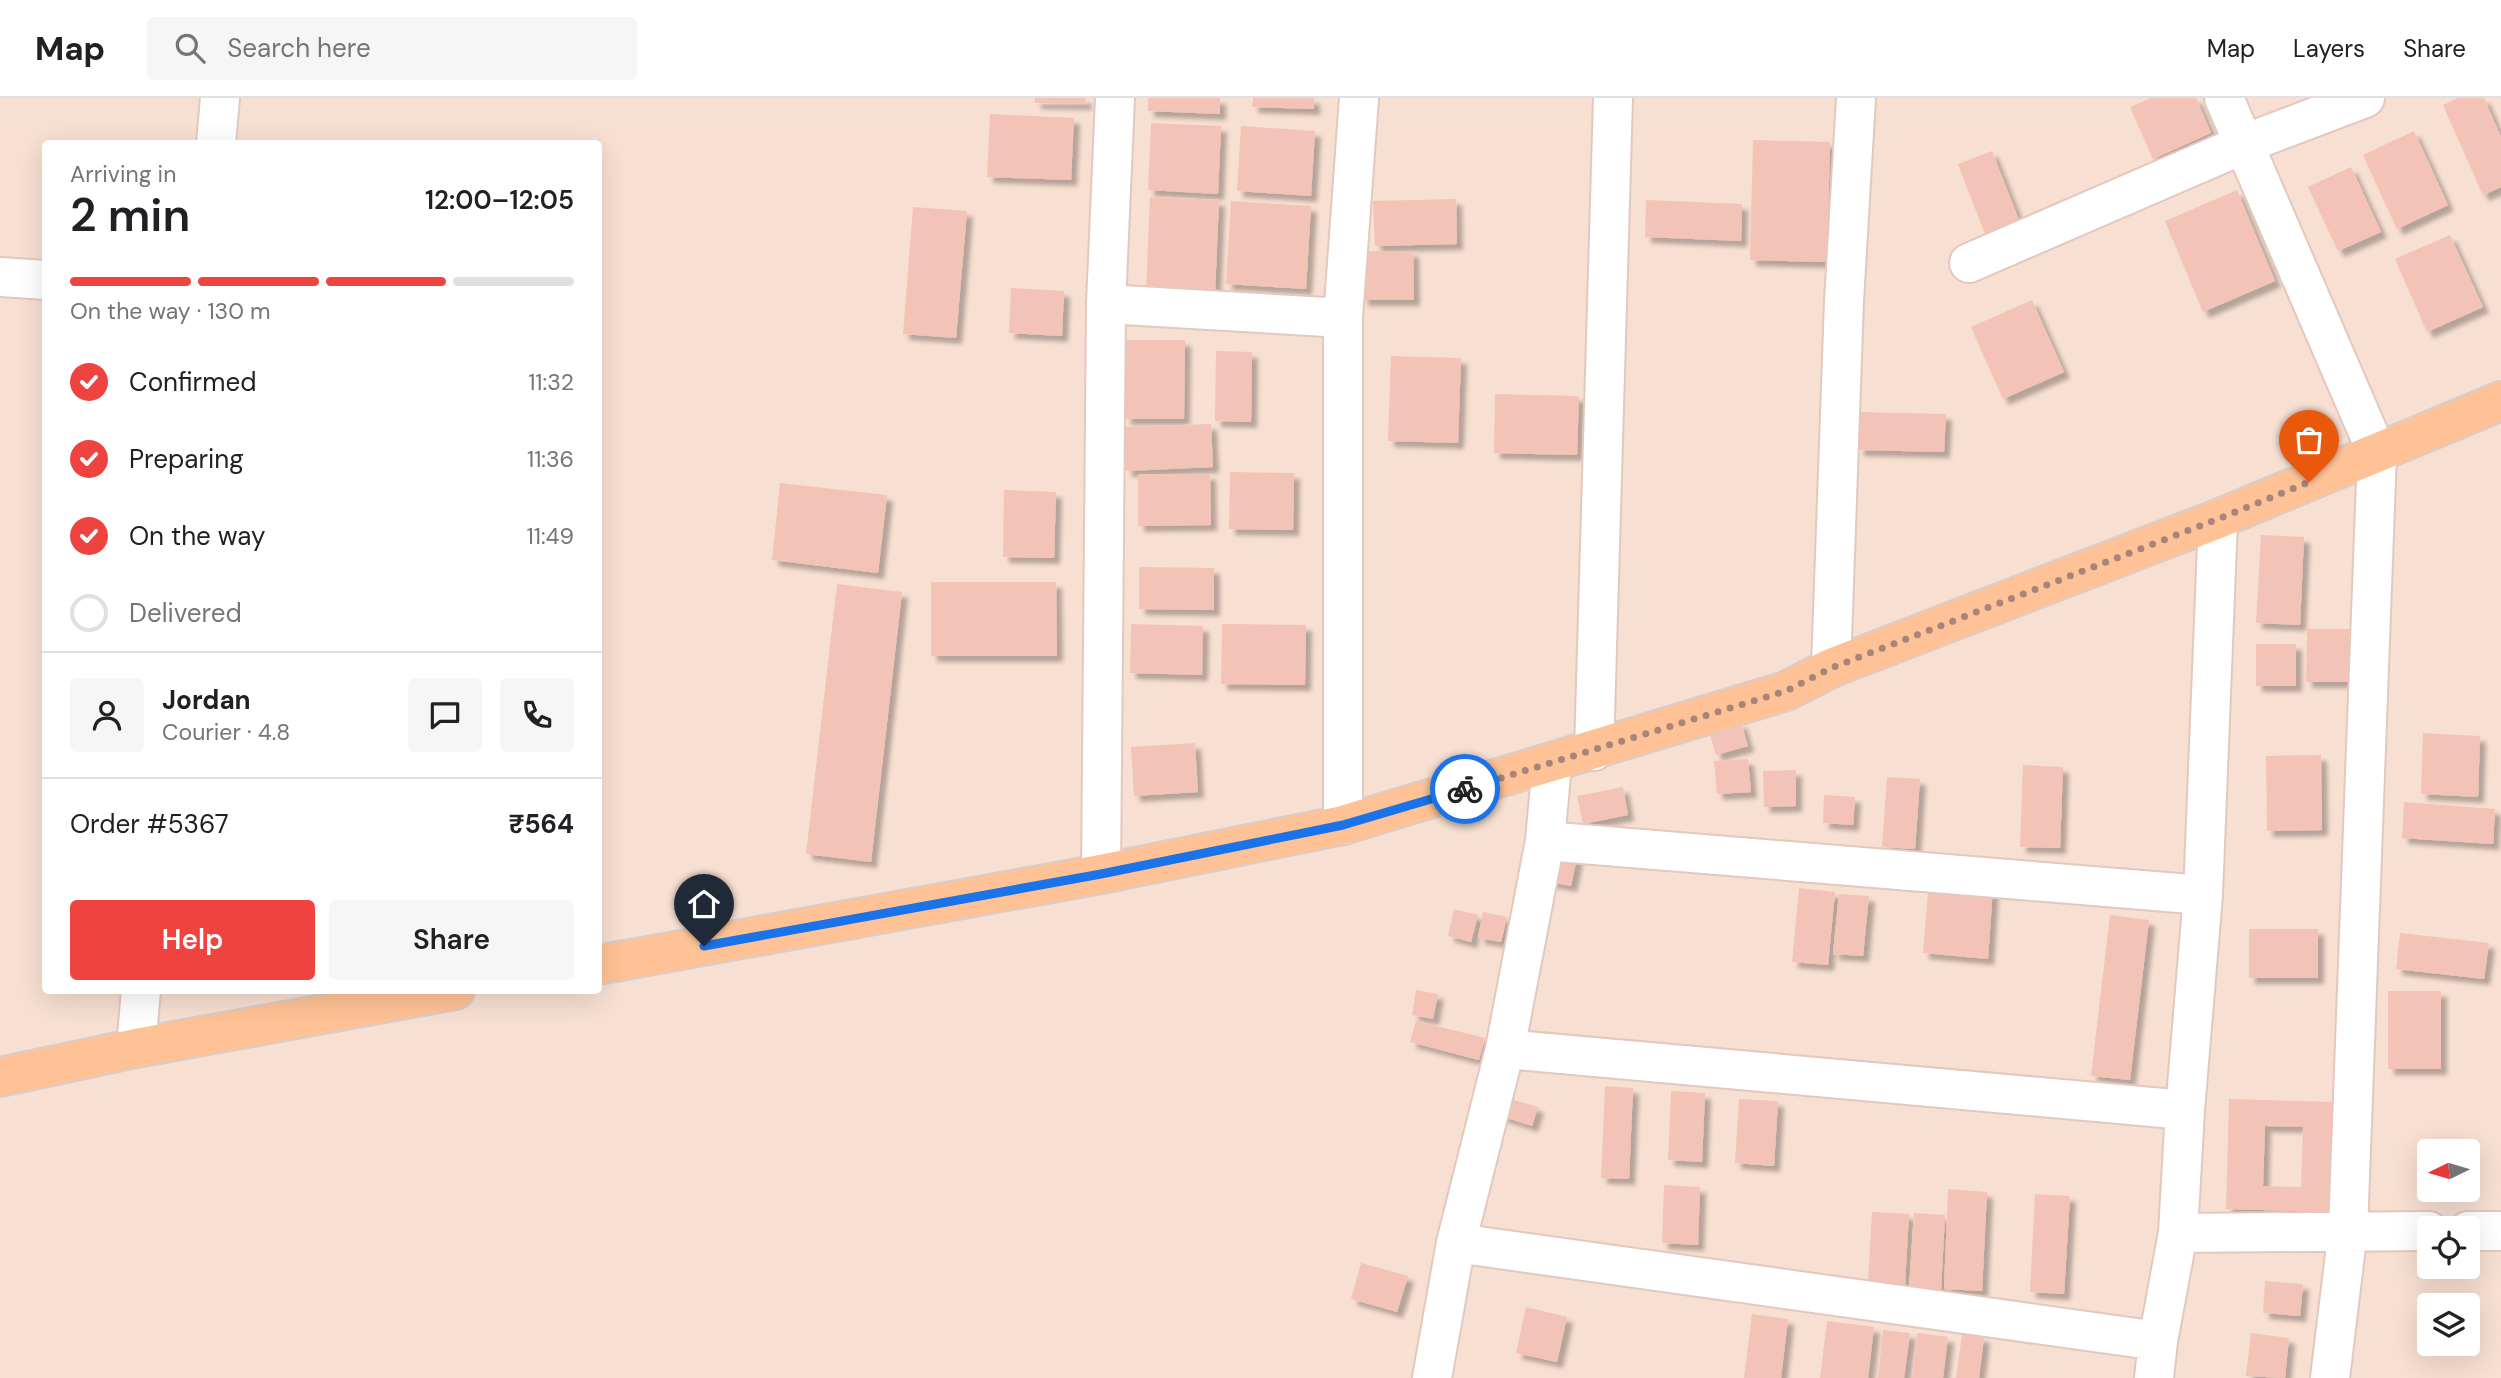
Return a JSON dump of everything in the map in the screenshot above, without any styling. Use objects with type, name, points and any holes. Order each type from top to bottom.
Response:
[{"type":"main road","points":[[602,964],[1101,874],[1343,825],[1594,751],[1786,691],[1831,668],[2218,519],[2501,401]]},
{"type":"main road","points":[[0,1077],[136,1048],[433,994]]},
{"type":"street","points":[[216,140],[220,98]]},
{"type":"street","points":[[1101,874],[1106,304],[1115,98]]},
{"type":"street","points":[[1343,825],[1343,318],[1359,98]]},
{"type":"street","points":[[1594,751],[1614,98]]},
{"type":"street","points":[[1831,668],[1844,301],[1856,98]]},
{"type":"street","points":[[2224,98],[2377,453],[2348,1230],[2330,1378]]},
{"type":"street","points":[[1969,263],[2244,144],[2365,98]]},
{"type":"street","points":[[0,277],[42,280]]},
{"type":"street","points":[[1106,304],[1343,318]]},
{"type":"street","points":[[1456,1242],[2156,1359],[2178,1233],[2203,895],[2218,519]]},
{"type":"street","points":[[1432,1378],[1456,1242],[1505,1049],[1545,841],[1552,763]]},
{"type":"street","points":[[1545,841],[2203,895]]},
{"type":"street","points":[[136,1048],[141,994]]},
{"type":"street","points":[[1505,1049],[2185,1110]]},
{"type":"street","points":[[2178,1233],[2417,1231]]},
{"type":"street","points":[[2480,1231],[2501,1231]]},
{"type":"shaded area","points":[[0,98],[2501,98],[2501,1378],[0,1378]]},
{"type":"building","points":[[1035,98],[1086,98],[1085,104],[1035,103]]},
{"type":"building","points":[[1148,98],[1220,98],[1220,114],[1148,111]]},
{"type":"building","points":[[1253,98],[1314,98],[1314,109],[1252,107]]},
{"type":"building","points":[[2151,98],[2196,98],[2211,133],[2153,159],[2130,107]]},
{"type":"building","points":[[2458,98],[2484,98],[2501,137],[2501,187],[2483,195],[2443,105]]},
{"type":"building","points":[[990,114],[1074,118],[1071,180],[987,177]]},
{"type":"building","points":[[1151,123],[1221,126],[1218,194],[1148,190]]},
{"type":"building","points":[[1241,126],[1315,131],[1311,196],[1237,191]]},
{"type":"building","points":[[2414,131],[2448,205],[2397,229],[2363,155]]},
{"type":"building","points":[[1753,140],[1830,142],[1827,262],[1750,260]]},
{"type":"building","points":[[1992,151],[2019,220],[1985,234],[1958,164]]},
{"type":"building","points":[[2351,167],[2381,232],[2338,251],[2308,187]]},
{"type":"building","points":[[2237,190],[2275,281],[2203,312],[2165,221]]},
{"type":"building","points":[[1150,197],[1219,200],[1215,294],[1146,291]]},
{"type":"building","points":[[1456,199],[1457,244],[1375,246],[1373,201]]},
{"type":"building","points":[[1646,200],[1742,204],[1741,241],[1645,237]]},
{"type":"building","points":[[1231,201],[1311,206],[1306,289],[1226,284]]},
{"type":"building","points":[[913,207],[967,211],[956,338],[903,334]]},
{"type":"building","points":[[2450,235],[2483,307],[2427,332],[2395,259]]},
{"type":"building","points":[[1362,251],[1413,251],[1414,300],[1362,300]]},
{"type":"building","points":[[1011,288],[1064,291],[1062,336],[1009,333]]},
{"type":"building","points":[[2032,300],[2064,372],[2003,399],[1971,327]]},
{"type":"building","points":[[1126,340],[1185,340],[1184,419],[1125,419]]},
{"type":"building","points":[[1216,351],[1252,352],[1251,422],[1215,421]]},
{"type":"building","points":[[1391,356],[1461,358],[1458,443],[1388,441]]},
{"type":"building","points":[[1495,394],[1579,396],[1577,455],[1494,453]]},
{"type":"building","points":[[1859,412],[1946,414],[1944,452],[1858,450]]},
{"type":"building","points":[[1211,424],[1213,467],[1126,471],[1124,427]]},
{"type":"building","points":[[1230,472],[1294,473],[1293,530],[1229,529]]},
{"type":"building","points":[[1138,474],[1210,474],[1211,525],[1138,526]]},
{"type":"building","points":[[780,483],[887,495],[878,573],[772,560]]},
{"type":"building","points":[[1004,490],[1056,492],[1054,558],[1003,557]]},
{"type":"building","points":[[2261,535],[2304,537],[2300,625],[2256,623]]},
{"type":"building","points":[[1139,567],[1214,568],[1214,610],[1139,609]]},
{"type":"building","points":[[931,582],[1056,582],[1057,656],[931,656]]},
{"type":"building","points":[[837,584],[902,592],[871,862],[806,854]]},
{"type":"building","points":[[1131,624],[1203,626],[1202,675],[1130,673]]},
{"type":"building","points":[[1222,624],[1306,625],[1305,685],[1221,684]]},
{"type":"building","points":[[2307,629],[2354,629],[2353,682],[2306,682]]},
{"type":"building","points":[[2256,644],[2296,644],[2296,686],[2256,686]]},
{"type":"building","points":[[1741,722],[1748,746],[1716,755],[1709,731]]},
{"type":"building","points":[[2423,733],[2480,736],[2478,797],[2421,794]]},
{"type":"building","points":[[1195,743],[1198,792],[1134,796],[1131,747]]},
{"type":"building","points":[[2321,755],[2322,830],[2267,831],[2266,756]]},
{"type":"building","points":[[1748,759],[1751,792],[1717,794],[1714,761]]},
{"type":"building","points":[[2023,765],[2063,767],[2060,848],[2020,847]]},
{"type":"building","points":[[1796,770],[1796,806],[1764,807],[1763,771]]},
{"type":"building","points":[[1887,777],[1920,779],[1915,849],[1882,847]]},
{"type":"building","points":[[1623,787],[1628,815],[1583,824],[1577,796]]},
{"type":"building","points":[[1824,795],[1855,797],[1853,825],[1823,823]]},
{"type":"building","points":[[2404,802],[2495,809],[2493,844],[2402,838]]},
{"type":"building","points":[[1552,848],[1578,853],[1571,886],[1545,881]]},
{"type":"building","points":[[1929,882],[1993,887],[1988,959],[1923,953]]},
{"type":"building","points":[[1799,888],[1835,892],[1828,965],[1792,962]]},
{"type":"building","points":[[1839,894],[1869,896],[1863,956],[1833,954]]},
{"type":"building","points":[[1454,909],[1478,915],[1471,942],[1448,936]]},
{"type":"building","points":[[1483,912],[1507,917],[1501,942],[1478,938]]},
{"type":"building","points":[[2110,915],[2149,920],[2130,1080],[2091,1076]]},
{"type":"building","points":[[2249,929],[2318,929],[2318,978],[2249,978]]},
{"type":"building","points":[[2400,933],[2489,943],[2484,979],[2396,969]]},
{"type":"building","points":[[1416,990],[1438,994],[1433,1019],[1412,1015]]},
{"type":"building","points":[[2388,991],[2441,991],[2441,1069],[2388,1069]]},
{"type":"building","points":[[1416,1021],[1485,1038],[1479,1060],[1410,1042]]},
{"type":"building","points":[[1605,1086],[1633,1088],[1629,1179],[1601,1178]]},
{"type":"building","points":[[1671,1091],[1705,1093],[1702,1162],[1668,1160]]},
{"type":"building","points":[[1503,1097],[1538,1107],[1532,1126],[1498,1115]]},
{"type":"building","points":[[1739,1099],[1778,1101],[1774,1166],[1735,1163]]},
{"type":"building","points":[[2229,1099],[2333,1102],[2329,1212],[2226,1209]],"holes":[[[2265,1126],[2303,1127],[2301,1187],[2263,1186]]]},
{"type":"building","points":[[1664,1185],[1700,1187],[1698,1245],[1662,1243]]},
{"type":"building","points":[[1948,1189],[1987,1192],[1982,1291],[1944,1289]]},
{"type":"building","points":[[2035,1194],[2070,1196],[2064,1294],[2030,1292]]},
{"type":"building","points":[[1872,1212],[1909,1214],[1905,1285],[1868,1282]]},
{"type":"building","points":[[1914,1213],[1945,1215],[1941,1290],[1909,1289]]},
{"type":"building","points":[[1361,1263],[1408,1276],[1397,1312],[1351,1299]]},
{"type":"building","points":[[2265,1281],[2303,1284],[2300,1316],[2263,1313]]},
{"type":"building","points":[[1526,1307],[1567,1317],[1557,1362],[1516,1353]]},
{"type":"building","points":[[1752,1314],[1788,1319],[1781,1378],[1744,1378]]},
{"type":"building","points":[[1827,1321],[1874,1327],[1868,1378],[1820,1378]]},
{"type":"building","points":[[1883,1330],[1910,1333],[1904,1378],[1878,1378]]},
{"type":"building","points":[[1917,1333],[1948,1337],[1943,1378],[1912,1378]]},
{"type":"building","points":[[2251,1333],[2289,1338],[2285,1378],[2246,1376]]},
{"type":"building","points":[[1962,1334],[1984,1337],[1979,1378],[1956,1378]]},
{"type":"way so far","points":[[1465,789],[1786,691],[1831,668],[2309,482]]},
{"type":"route","points":[[704,946],[1101,874],[1343,825],[1465,789]]}]
